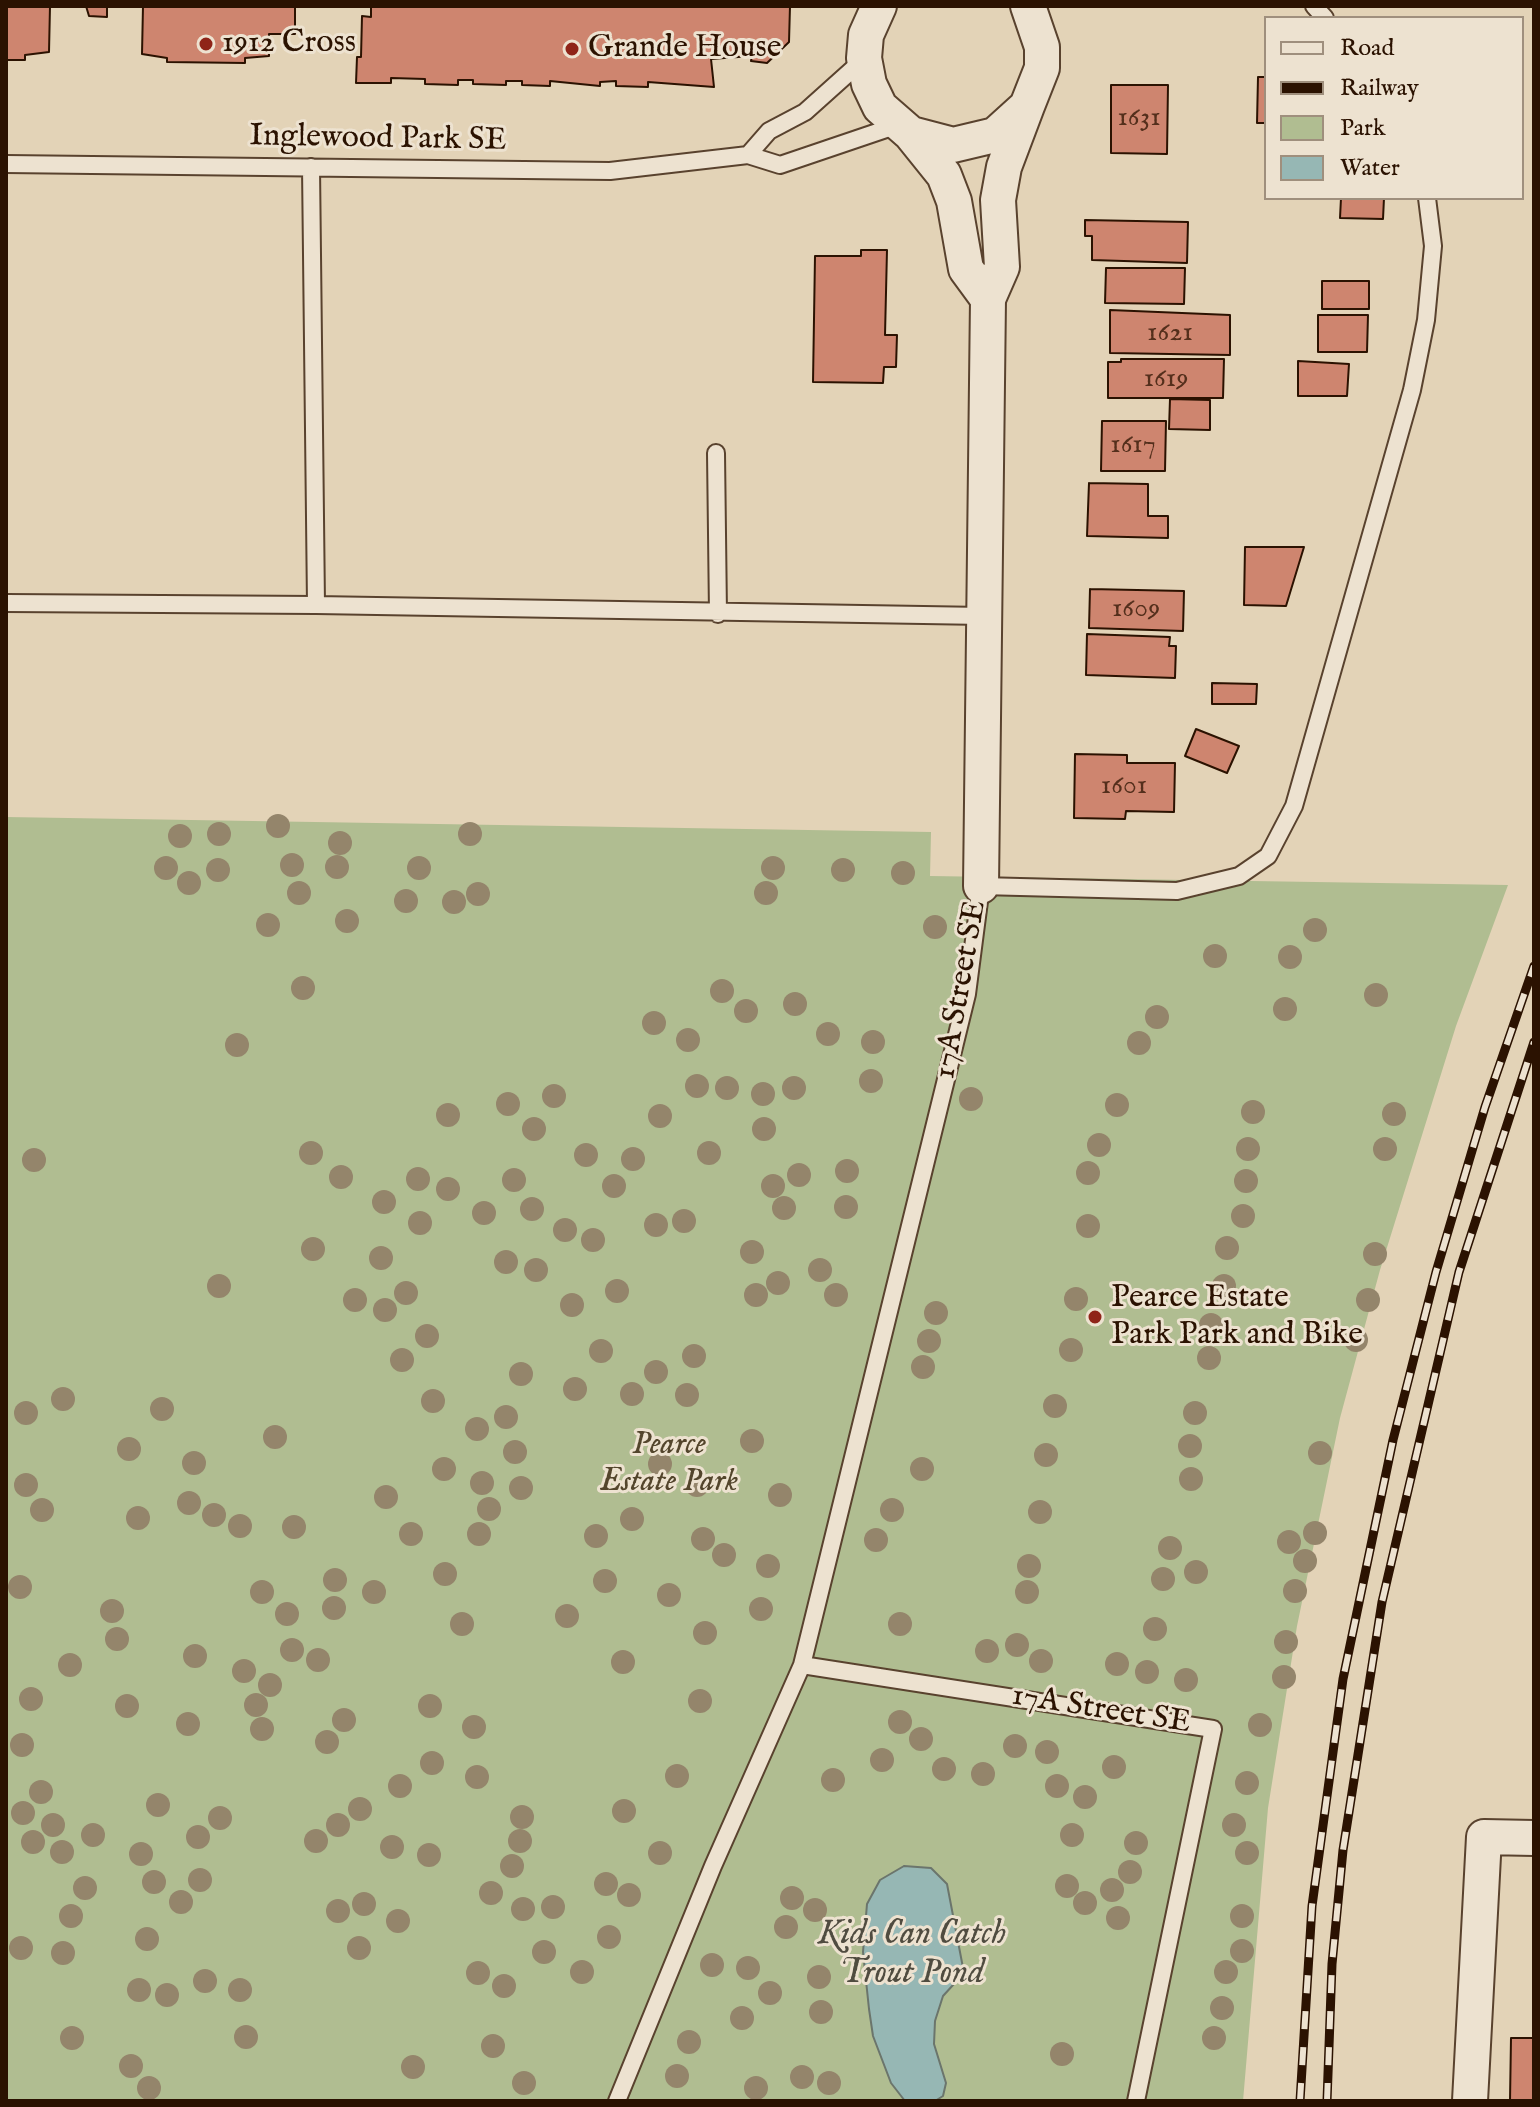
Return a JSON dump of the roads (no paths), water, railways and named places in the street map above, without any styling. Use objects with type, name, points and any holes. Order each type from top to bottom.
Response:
[{"type":"street","points":[[879,6],[866,35],[864,58],[869,84],[880,107],[944,175],[954,201],[966,269],[988,299]]},
{"type":"street","name":"17A Street SE","points":[[981,886],[988,299],[1002,267],[998,200],[1004,167],[1036,88],[1042,58],[1038,26],[1028,6]]},
{"type":"street","points":[[904,129],[953,145],[974,142],[995,135],[1027,106]]},
{"type":"street","points":[[1470,2101],[1484,1837],[1534,1838]]},
{"type":"lane","points":[[748,155],[769,131],[805,112],[864,58]]},
{"type":"lane","name":"Inglewood Park SE","points":[[6,164],[610,171],[748,155],[780,165],[904,129]]},
{"type":"lane","points":[[311,167],[316,605]]},
{"type":"lane","points":[[981,886],[1177,891],[1239,876],[1268,856],[1294,806],[1412,390],[1426,320],[1433,246],[1427,200]]},
{"type":"lane","points":[[716,453],[718,614]]},
{"type":"lane","points":[[6,603],[984,616]]},
{"type":"lane","name":"17A Street SE","points":[[617,2101],[713,1866],[802,1665],[967,994],[981,886]]},
{"type":"lane","name":"17A Street SE","points":[[802,1665],[1213,1729],[1136,2101]]},
{"type":"water","name":"Kids Can Catch Trout Pond","points":[[904,1866],[931,1868],[947,1884],[964,1973],[943,1996],[935,2021],[934,2044],[946,2083],[943,2096],[935,2101],[905,2101],[891,2083],[873,2036],[869,2009],[863,1952],[867,1904],[880,1880]]},
{"type":"railway","points":[[1300,2101],[1312,1906],[1343,1679],[1393,1440],[1436,1272],[1485,1107],[1534,966]]},
{"type":"railway","points":[[1327,2101],[1332,1964],[1343,1850],[1382,1602],[1459,1272],[1534,1042]]},
{"type":"place","name":"1912 Cross","points":[[206,44]]},
{"type":"place","name":"Grande House","points":[[572,49]]},
{"type":"place","name":"Pearce Estate Park Park and Bike","points":[[1095,1317]]},
{"type":"park label","name":"Pearce Estate Park","points":[[669,1464]]}]
